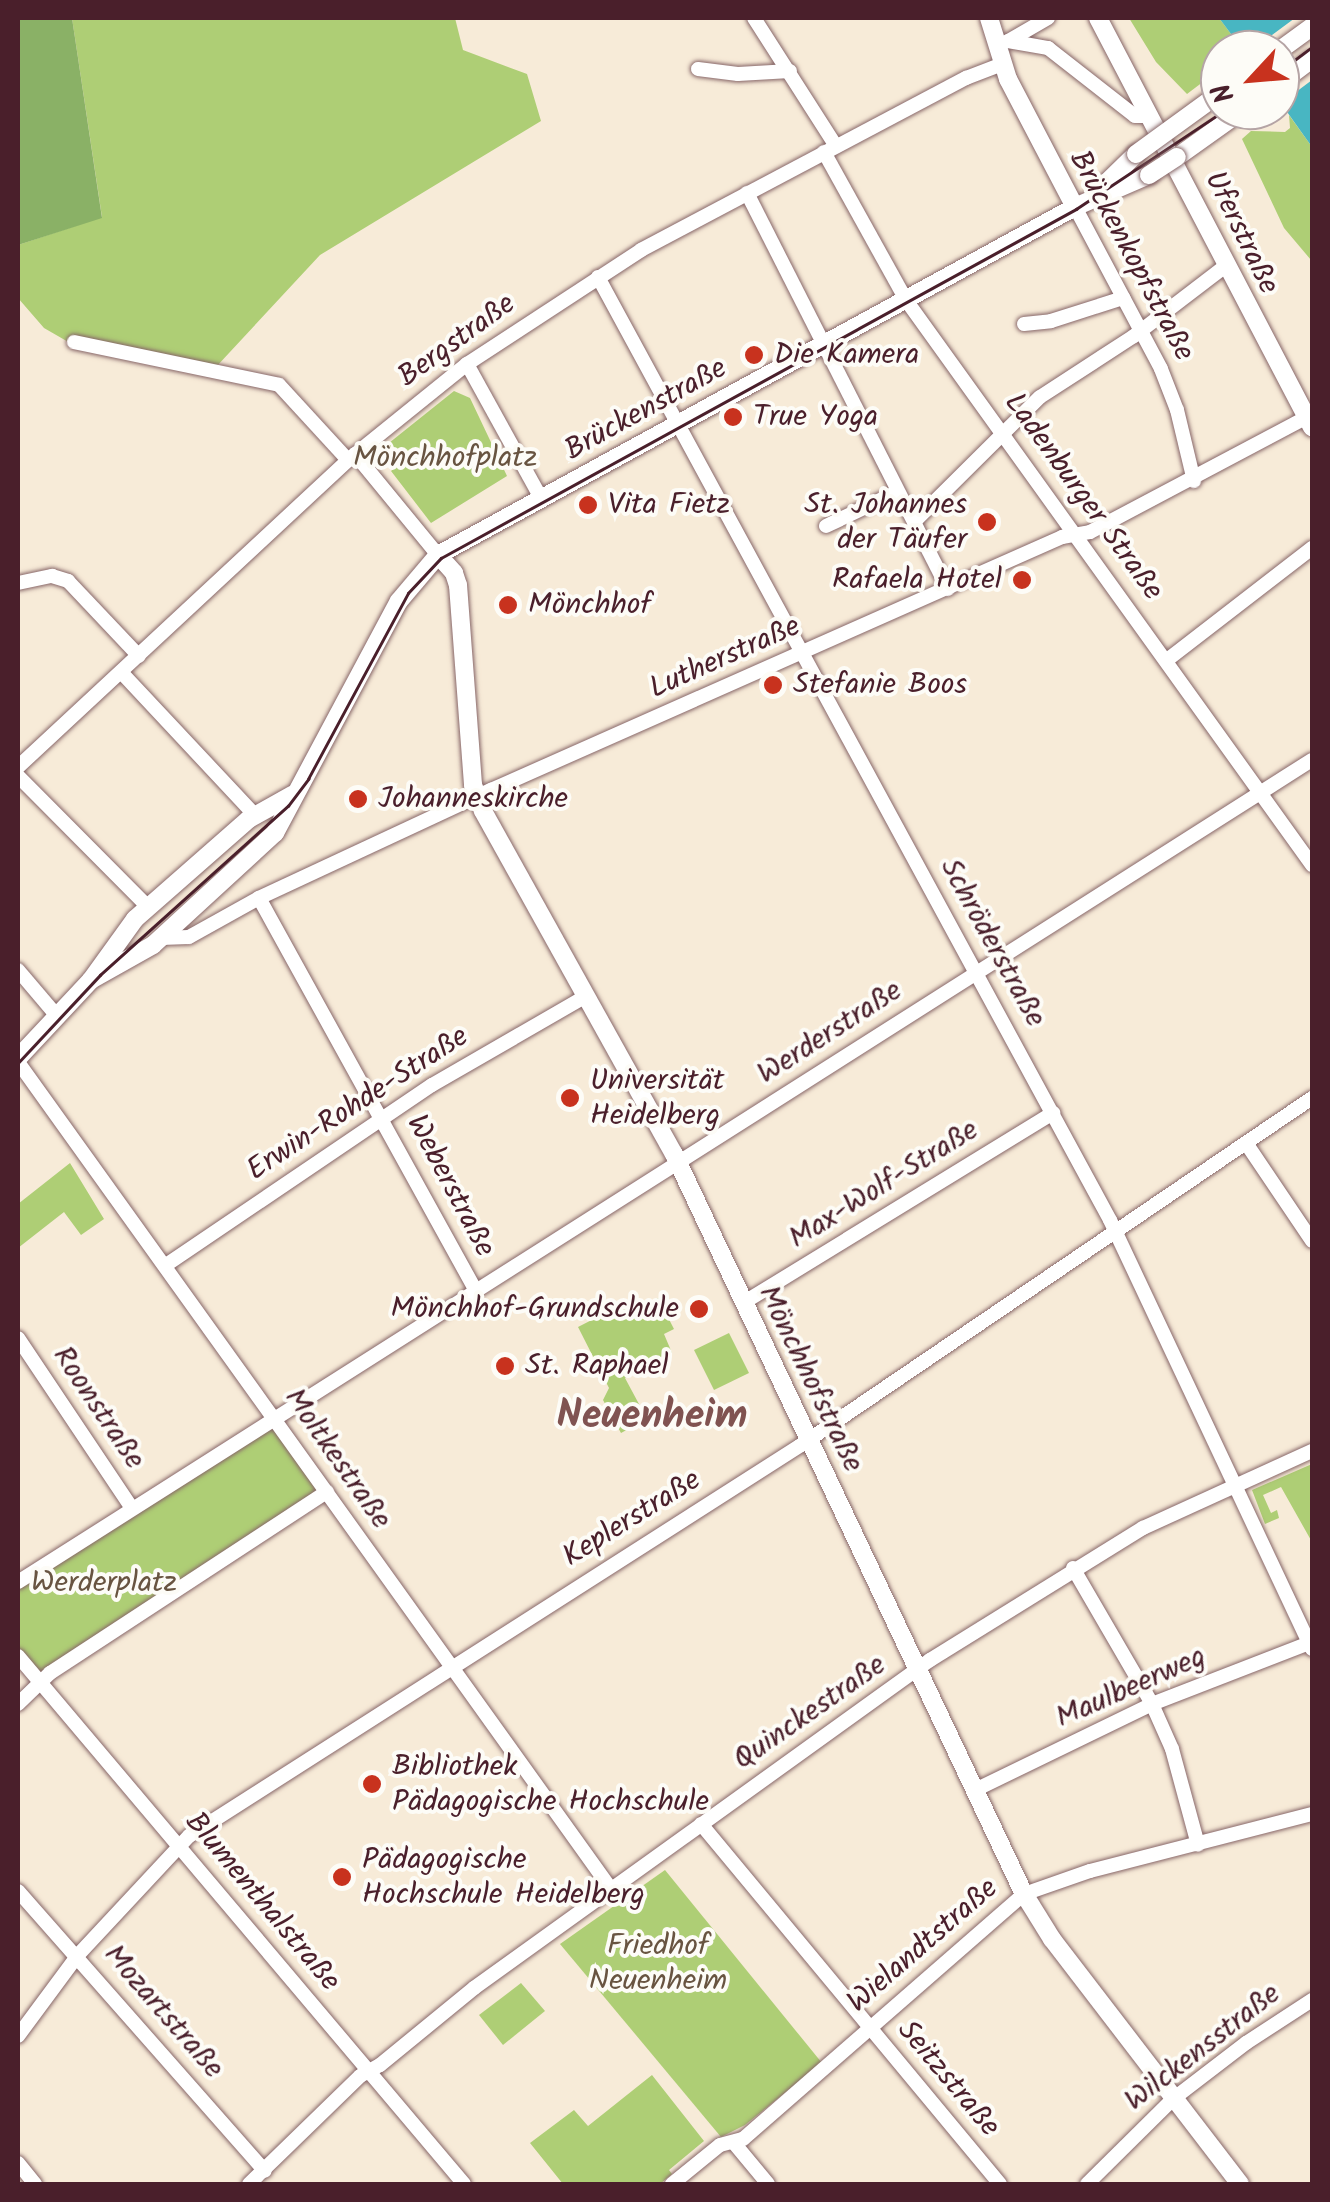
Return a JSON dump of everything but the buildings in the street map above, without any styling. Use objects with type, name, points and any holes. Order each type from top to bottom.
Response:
[{"type":"main road","name":"Brückenkopfstraße","points":[[989,18],[1002,42],[1002,64],[1083,202]]},
{"type":"main road","name":"Uferstraße","points":[[1098,18],[1143,116],[1310,422]]},
{"type":"main road","name":"Brückenstraße","points":[[1083,202],[1136,154],[1200,108]]},
{"type":"main road","name":"Brückenstraße","points":[[92,980],[160,938],[261,849],[286,818],[292,795],[408,586],[438,556],[1083,202],[1149,175],[1213,130]]},
{"type":"main road","name":"Mönchhofstraße","points":[[438,556],[454,573],[458,586],[477,798],[678,1164],[743,1303],[815,1436],[1024,1894],[1052,1939],[1240,2184]]},
{"type":"main road","points":[[18,1060],[92,980],[131,924],[255,815],[292,795]]},
{"type":"street","name":"Ladenburger Straße","points":[[754,18],[790,72],[824,152],[906,300],[1312,865]]},
{"type":"street","points":[[1002,42],[1048,18]]},
{"type":"street","name":"Uferstraße","points":[[1002,42],[1033,42],[1060,54],[1143,116]]},
{"type":"street","name":"Bergstraße","points":[[18,767],[352,457],[467,364],[598,277],[747,193],[966,78],[1002,64]]},
{"type":"street","points":[[698,69],[738,74],[790,72]]},
{"type":"street","points":[[747,193],[948,589]]},
{"type":"street","name":"Brückenkopfstraße","points":[[1083,202],[1123,298],[1173,398],[1194,481]]},
{"type":"street","points":[[914,522],[1040,397],[1141,330],[1227,265]]},
{"type":"street","name":"Schröderstraße","points":[[598,277],[1120,1229],[1312,1645]]},
{"type":"street","points":[[1024,324],[1051,322],[1123,298]]},
{"type":"street","points":[[74,342],[278,385],[352,457],[438,556]]},
{"type":"street","points":[[467,364],[541,498]]},
{"type":"street","name":"Lutherstraße","points":[[160,938],[188,937],[259,898],[1062,537],[1077,535],[1310,422]]},
{"type":"street","points":[[826,526],[897,492]]},
{"type":"street","points":[[1167,660],[1312,548]]},
{"type":"street","points":[[18,583],[52,576],[68,581],[139,656]]},
{"type":"street","points":[[122,672],[255,815]]},
{"type":"street","name":"Werderstraße","points":[[276,1418],[1312,760]]},
{"type":"street","points":[[18,776],[149,908]]},
{"type":"street","name":"Weberstraße","points":[[259,898],[475,1290]]},
{"type":"street","points":[[18,970],[57,1016]]},
{"type":"street","name":"Erwin-Rohde-Straße","points":[[166,1264],[465,1064],[586,996]]},
{"type":"street","name":"Moltkestraße","points":[[18,1060],[327,1492],[457,1664],[611,1889]]},
{"type":"street","name":"Keplerstraße","points":[[18,2036],[78,1955],[183,1841],[815,1436],[1312,1098]]},
{"type":"street","name":"Max-Wolf-Straße","points":[[743,1303],[1053,1112]]},
{"type":"street","points":[[1246,1142],[1312,1241]]},
{"type":"street","name":"Roonstraße","points":[[18,1338],[132,1508]]},
{"type":"street","points":[[18,1582],[276,1418]]},
{"type":"street","name":"Quinckestraße","points":[[249,2184],[370,2070],[611,1889],[920,1669],[1073,1568],[1235,1483],[1312,1451]]},
{"type":"street","points":[[18,1704],[38,1682],[327,1492]]},
{"type":"street","points":[[1073,1568],[1152,1704],[1172,1749],[1198,1845]]},
{"type":"street","name":"Maulbeerweg","points":[[975,1790],[1152,1704],[1312,1645]]},
{"type":"street","name":"Blumenthalstraße","points":[[18,1656],[183,1841],[464,2184]]},
{"type":"street","name":"Wielandtstraße","points":[[672,2184],[720,2145],[734,2143],[1024,1894],[1090,1871],[1312,1814]]},
{"type":"street","name":"Seitzstraße","points":[[701,1824],[1000,2184]]},
{"type":"street","name":"Mozartstraße","points":[[18,1891],[265,2171]]},
{"type":"street","name":"Wilckensstraße","points":[[1087,2184],[1174,2099],[1246,2042],[1312,2000]]},
{"type":"street","points":[[734,2143],[768,2184]]},
{"type":"green space","points":[[18,18],[72,18],[102,218],[18,245]]},
{"type":"green space","points":[[72,18],[455,18],[463,50],[527,74],[541,121],[320,255],[216,367],[77,347],[44,328],[18,298],[18,245],[102,217]]},
{"type":"green space","points":[[1129,18],[1219,18],[1228,30],[1200,30],[1200,84],[1187,94],[1156,62]]},
{"type":"green space","points":[[1300,130],[1312,147],[1311,260],[1284,228],[1242,139],[1251,131]]},
{"type":"green space","name":"Mönchhofplatz","points":[[454,391],[470,398],[507,476],[431,523],[391,471],[398,465],[389,443]]},
{"type":"green space","points":[[70,1163],[104,1219],[81,1235],[64,1212],[18,1248],[18,1204]]},
{"type":"green space","points":[[658,1298],[674,1329],[664,1334],[672,1353],[625,1378],[647,1419],[621,1433],[603,1400],[609,1388],[578,1327],[623,1304],[629,1312]]},
{"type":"green space","points":[[729,1333],[749,1373],[714,1390],[694,1350]]},
{"type":"green space","name":"Werderplatz","points":[[276,1426],[320,1490],[37,1675],[18,1648],[18,1588]]},
{"type":"green space","points":[[1312,1464],[1312,1542],[1281,1487],[1263,1495],[1271,1513],[1277,1510],[1279,1518],[1265,1524],[1252,1490]]},
{"type":"green space","name":"Friedhof Neuenheim","points":[[665,1870],[822,2063],[745,2125],[721,2137],[560,1944]]},
{"type":"green space","points":[[521,1983],[545,2011],[503,2045],[479,2015]]},
{"type":"green space","points":[[652,2075],[704,2141],[669,2170],[672,2174],[660,2184],[563,2184],[530,2143],[574,2110],[588,2126]]},
{"type":"water","points":[[1219,18],[1312,18],[1312,147],[1300,130],[1300,30],[1228,30]]},
{"type":"pier","points":[[1295,18],[1312,18],[1312,80],[1300,89],[1300,30],[1279,30]]},
{"type":"tram line","points":[[1300,56],[1312,47]]},
{"type":"tram line","points":[[18,1063],[100,975],[288,806],[308,779],[408,593],[441,558],[1076,209],[1200,127]]},
{"type":"place","name":"Die Kamera","points":[[754,355]]},
{"type":"place","name":"True Yoga","points":[[733,417]]},
{"type":"place","name":"Vita Fietz","points":[[588,505]]},
{"type":"place","name":"St. Johannes der Täufer","points":[[987,522]]},
{"type":"place","name":"Rafaela Hotel","points":[[1022,580]]},
{"type":"place","name":"Mönchhof","points":[[508,605]]},
{"type":"place","name":"Stefanie Boos","points":[[773,685]]},
{"type":"place","name":"Johanneskirche","points":[[358,799]]},
{"type":"place","name":"Universität Heidelberg","points":[[570,1098]]},
{"type":"place","name":"Mönchhof-Grundschule","points":[[699,1309]]},
{"type":"place","name":"St. Raphael","points":[[505,1366]]},
{"type":"place","name":"Bibliothek Pädagogische Hochschule","points":[[372,1784]]},
{"type":"place","name":"Pädagogische Hochschule Heidelberg","points":[[342,1877]]},
{"type":"district","name":"Neuenheim","points":[[652,1416]]}]
